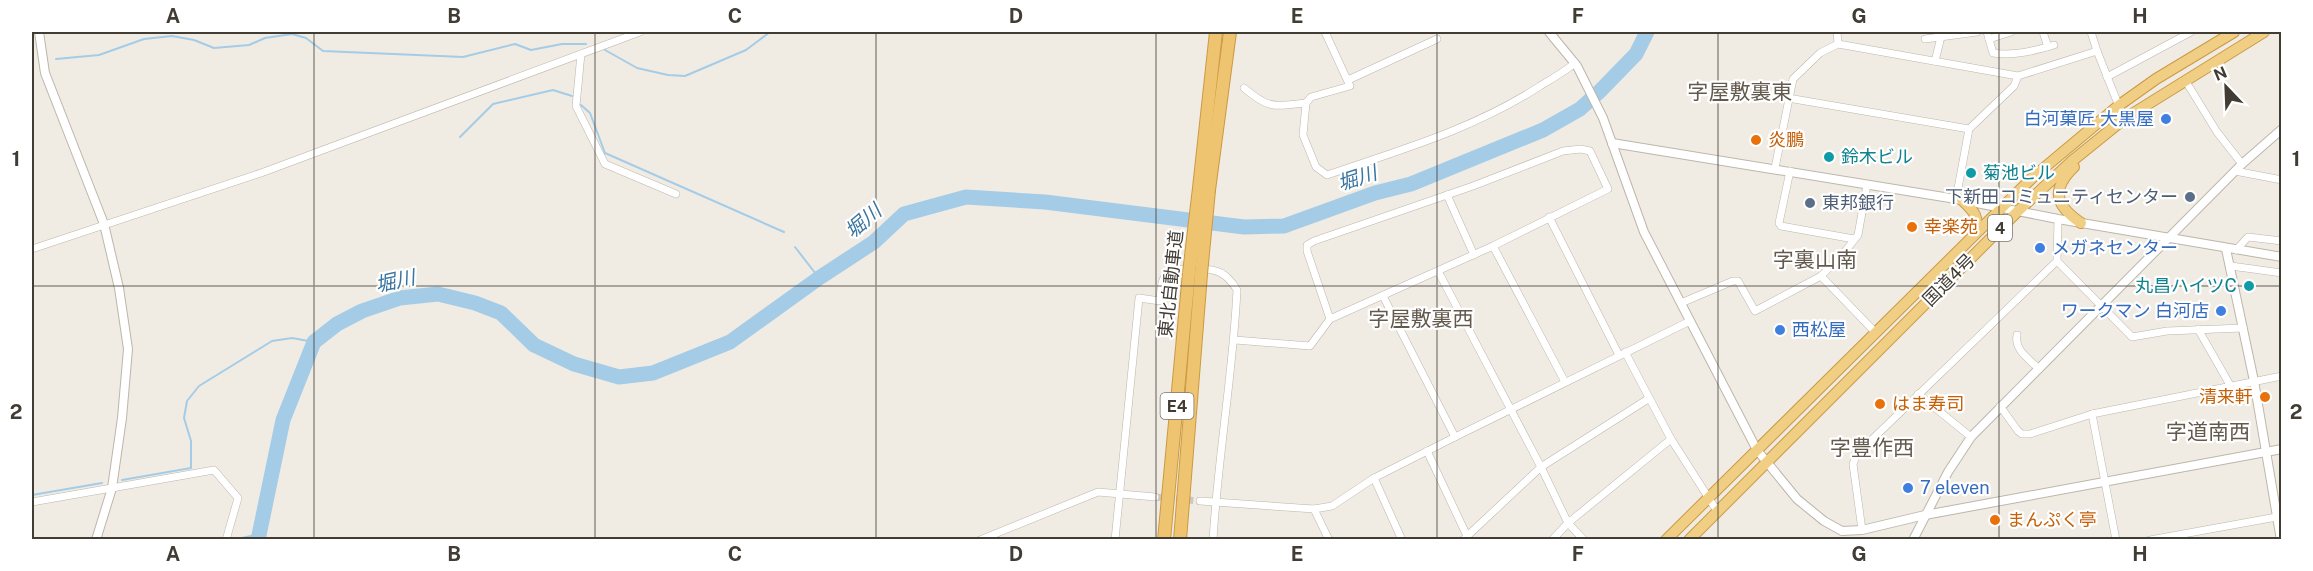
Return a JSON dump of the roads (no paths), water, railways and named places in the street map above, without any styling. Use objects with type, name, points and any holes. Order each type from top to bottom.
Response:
[{"type":"highway","name":"東北自動車道","points":[[1164,540],[1204,189],[1216,32]]},
{"type":"highway","name":"東北自動車道","points":[[1204,189],[1230,32]]},
{"type":"highway","name":"国道4号","points":[[1666,540],[2001,208],[2057,156],[2118,106],[2156,79],[2234,32]]},
{"type":"highway","name":"国道4号","points":[[1689,540],[2017,212],[2072,161],[2124,119],[2264,32]]},
{"type":"highway","points":[[2081,223],[2068,214],[2062,206],[2058,195],[2061,183],[2114,127]]},
{"type":"highway","points":[[1959,200],[1971,208],[1977,217],[1977,226],[1970,239]]},
{"type":"highway","name":"東北自動車道","points":[[1180,540],[1195,273]]},
{"type":"street","points":[[39,32],[45,73],[104,224],[119,288],[128,349],[122,418],[112,488],[96,540]]},
{"type":"street","points":[[32,249],[253,176],[640,32]]},
{"type":"street","points":[[1325,32],[1350,86],[1311,97],[1306,103],[1303,135],[1316,167],[1327,175],[1476,122],[1513,104],[1576,65]]},
{"type":"street","points":[[1549,32],[1576,65],[1603,118],[1644,232],[1757,450],[1797,499],[1824,521],[1842,531],[1862,531],[1925,515],[2282,449]]},
{"type":"street","points":[[1837,32],[1838,44]]},
{"type":"street","points":[[1925,39],[1977,32]]},
{"type":"street","points":[[2011,32],[1988,35],[1993,53],[2004,55],[2051,46],[2043,32]]},
{"type":"street","points":[[2091,32],[2124,119]]},
{"type":"street","points":[[2169,32],[2174,41]]},
{"type":"street","points":[[2107,77],[2191,32]]},
{"type":"street","points":[[1935,61],[1941,37]]},
{"type":"street","points":[[1348,80],[1437,39]]},
{"type":"street","points":[[1775,168],[1793,79],[1820,53],[1838,44],[2018,76],[2097,51]]},
{"type":"street","points":[[581,54],[576,106],[605,164],[676,194]]},
{"type":"street","points":[[1959,200],[1969,129],[2014,86],[2018,76]]},
{"type":"street","points":[[2186,80],[2217,132],[2242,164]]},
{"type":"street","points":[[1244,88],[1262,103],[1273,106],[1306,103]]},
{"type":"street","points":[[1788,98],[1969,129]]},
{"type":"street","points":[[1913,540],[1948,472],[1971,437],[2242,164],[2282,129]]},
{"type":"street","points":[[1612,143],[1775,168],[2226,249],[2282,257]]},
{"type":"street","points":[[1234,340],[1310,346],[1330,319],[1474,255],[1608,189],[1590,152],[1581,149],[1563,151],[1307,245],[1330,319]]},
{"type":"street","points":[[1790,171],[1779,224],[1854,239]]},
{"type":"street","points":[[2235,171],[2282,180]]},
{"type":"street","points":[[1681,303],[1733,280],[1738,281],[1755,311],[1821,276],[1858,235],[1867,185]]},
{"type":"street","points":[[1447,195],[1474,255]]},
{"type":"street","points":[[1549,218],[1648,399],[1717,511]]},
{"type":"street","points":[[1862,531],[1853,464],[1857,454],[2057,261],[2058,219]]},
{"type":"street","points":[[2236,250],[2248,237],[2282,241]]},
{"type":"street","points":[[1493,246],[1565,382]]},
{"type":"street","points":[[2226,249],[2254,381],[2265,452],[2279,516],[2280,540]]},
{"type":"street","points":[[2057,261],[2132,338],[2167,331],[2243,328]]},
{"type":"street","points":[[2231,267],[2282,273]]},
{"type":"street","points":[[1115,540],[1139,298],[1160,301],[1161,283],[1166,274],[1178,269],[1215,271],[1233,282],[1238,290],[1215,501],[1213,540]]},
{"type":"street","points":[[1438,271],[1541,466],[1568,523],[1584,540]]},
{"type":"street","points":[[1821,276],[1875,332]]},
{"type":"street","points":[[1383,296],[1455,436]]},
{"type":"street","points":[[1200,501],[1314,509],[1332,506],[1374,478],[1455,436],[1690,321]]},
{"type":"street","points":[[2198,329],[2230,385]]},
{"type":"street","points":[[2018,335],[2016,342],[2019,348],[2038,369]]},
{"type":"street","points":[[2000,406],[2022,434],[2030,434],[2092,414],[2282,376]]},
{"type":"street","points":[[1918,394],[1971,437]]},
{"type":"street","points":[[1427,451],[1465,538],[1541,466],[1648,399]]},
{"type":"street","points":[[2092,414],[2116,540]]},
{"type":"street","points":[[1552,540],[1568,523],[1671,439]]},
{"type":"street","points":[[32,502],[214,470],[238,498],[226,540]]},
{"type":"street","points":[[1374,478],[1402,540]]},
{"type":"street","points":[[980,540],[1098,492],[1155,497]]},
{"type":"street","points":[[1314,509],[1329,540]]},
{"type":"street","points":[[2150,540],[2279,516]]},
{"type":"waterway","points":[[605,50],[637,68],[668,75],[685,76],[746,50],[770,32]]},
{"type":"waterway","name":"堀川","points":[[258,540],[283,420],[314,342],[337,324],[362,311],[400,298],[438,294],[475,303],[501,313],[534,345],[574,364],[619,377],[653,373],[730,342],[819,278],[874,242],[904,214],[966,197],[1045,202],[1244,227],[1284,226],[1375,193],[1411,184],[1543,130],[1580,109],[1599,92],[1636,54],[1647,32]]},
{"type":"waterway","points":[[56,59],[99,55],[144,39],[172,36],[194,40],[214,48],[249,45],[265,38],[292,34],[306,38],[323,51],[463,57],[515,44],[531,50],[562,44],[586,44]]},
{"type":"waterway","points":[[460,137],[493,104],[553,90],[572,96]]},
{"type":"waterway","points":[[581,105],[590,113],[605,153],[784,232]]},
{"type":"waterway","points":[[795,247],[819,278]]},
{"type":"waterway","points":[[122,480],[191,468],[191,441],[184,418],[187,401],[199,386],[272,341],[292,338],[314,342]]},
{"type":"waterway","points":[[32,495],[102,483]]},
{"type":"waterway","points":[[242,538],[259,534]]},
{"type":"tunnel","points":[[1155,497],[1200,501]]},
{"type":"place","name":"白河菓匠 大黒屋","points":[[2166,119]]},
{"type":"place","name":"炎鵬","points":[[1756,140]]},
{"type":"place","name":"鈴木ビル","points":[[1829,157]]},
{"type":"place","name":"菊池ビル","points":[[1971,173]]},
{"type":"place","name":"下新田コミュニティセンター","points":[[2190,197]]},
{"type":"place","name":"東邦銀行","points":[[1810,203]]},
{"type":"place","name":"幸楽苑","points":[[1912,227]]},
{"type":"place","name":"メガネセンター","points":[[2040,248]]},
{"type":"place","name":"丸昌ハイツC","points":[[2249,286]]},
{"type":"place","name":"ワークマン 白河店","points":[[2221,311]]},
{"type":"place","name":"西松屋","points":[[1780,330]]},
{"type":"place","name":"清来軒","points":[[2265,397]]},
{"type":"place","name":"はま寿司","points":[[1880,404]]},
{"type":"place","name":"7 eleven","points":[[1908,488]]},
{"type":"place","name":"まんぷく亭","points":[[1995,520]]},
{"type":"district","name":"字屋敷裏東","points":[[1740,92]]},
{"type":"district","name":"字裏山南","points":[[1815,260]]},
{"type":"district","name":"字屋敷裏西","points":[[1421,319]]},
{"type":"district","name":"字道南西","points":[[2208,432]]},
{"type":"district","name":"字豊作西","points":[[1872,448]]}]
